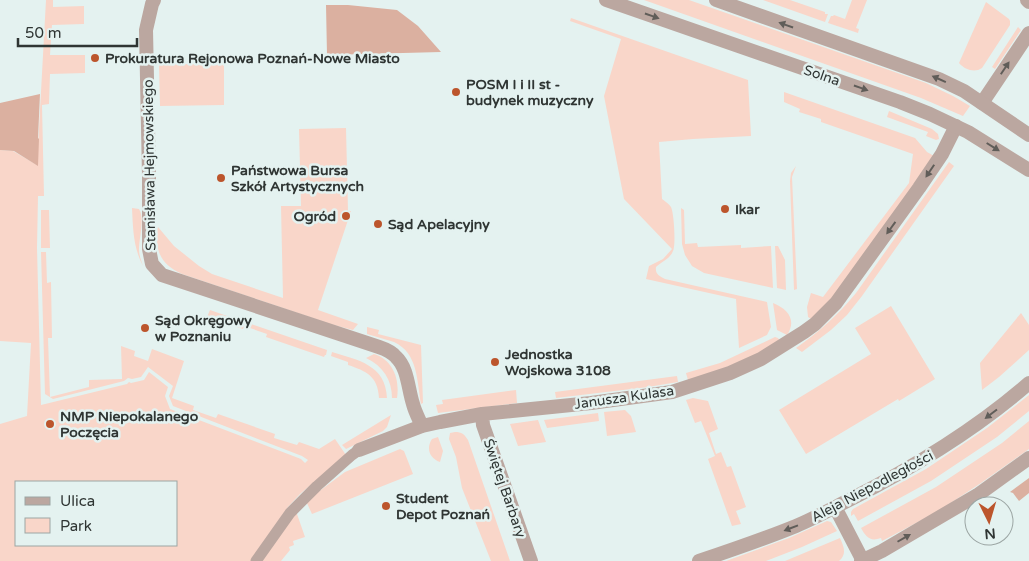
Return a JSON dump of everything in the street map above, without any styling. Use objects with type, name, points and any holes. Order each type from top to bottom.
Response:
[{"type":"street","name":"Stanisława Hejmowskiego","points":[[154,0],[146,30],[149,249],[152,264],[162,275],[389,351],[401,363],[413,406],[422,426]]},
{"type":"street","name":"Solna","points":[[606,0],[930,114],[990,145],[1029,170]]},
{"type":"street","points":[[716,0],[922,72],[964,91],[1029,135]]},
{"type":"street","points":[[982,102],[1029,33]]},
{"type":"street","name":"Janusza Kulasa","points":[[359,450],[422,426],[482,414],[591,403],[672,392],[730,373],[761,359],[815,324],[836,304],[942,154],[956,126]]},
{"type":"street","name":"Aleja Niepodległości","points":[[699,561],[742,547],[797,525],[884,482],[929,456],[971,428],[1029,383]]},
{"type":"street","name":"Świętej Barbary","points":[[482,414],[484,425],[531,561]]},
{"type":"street","points":[[256,561],[290,513],[317,486],[359,450]]},
{"type":"street","points":[[835,507],[862,561],[979,494],[1029,458]]},
{"type":"green space","points":[[46,0],[53,0],[53,7],[84,6],[84,24],[52,25],[50,55],[85,55],[85,73],[50,74],[49,104],[42,105],[44,196],[38,196],[37,248],[41,405],[129,382],[144,380],[149,372],[168,387],[165,396],[170,409],[301,459],[305,463],[308,460],[173,406],[169,396],[173,386],[148,367],[141,377],[128,378],[124,381],[53,399],[45,394],[41,252],[46,252],[47,283],[51,282],[52,338],[48,338],[50,397],[89,387],[89,380],[122,379],[121,346],[135,351],[134,356],[148,361],[152,349],[184,361],[172,398],[194,406],[193,410],[216,418],[218,414],[275,434],[274,438],[297,445],[299,442],[319,449],[335,439],[346,455],[300,494],[288,507],[251,561],[0,561],[0,424],[27,416],[31,343],[0,341],[0,150],[13,151],[37,165]]},
{"type":"green space","points":[[644,0],[689,0],[926,83],[970,106],[963,116],[921,98]]},
{"type":"green space","points":[[763,0],[790,0],[828,14],[825,22]]},
{"type":"green space","points":[[852,0],[867,0],[856,28],[859,29],[858,33],[828,23],[831,16],[834,15],[845,19]]},
{"type":"green space","points":[[986,2],[1009,19],[1010,25],[982,68],[970,70],[959,63]]},
{"type":"green space","points":[[571,18],[748,80],[751,136],[659,142],[662,199],[672,210],[674,248],[672,254],[656,267],[656,271],[665,279],[767,302],[771,327],[767,335],[739,348],[736,299],[646,279],[649,266],[663,259],[672,249],[624,199],[604,96],[621,39],[570,21]]},
{"type":"green space","points":[[1018,27],[1021,30],[995,69],[992,67]]},
{"type":"green space","points":[[159,64],[224,64],[224,105],[160,106]]},
{"type":"green space","points":[[784,92],[915,138],[927,152],[934,156],[843,287],[811,319],[808,317],[807,307],[811,293],[823,297],[909,183],[913,154],[821,122],[821,119],[799,112],[800,109],[784,102]]},
{"type":"green space","points":[[889,111],[932,129],[938,134],[939,139],[936,140],[926,136],[928,132],[887,117]]},
{"type":"green space","points":[[346,128],[348,211],[351,211],[318,310],[358,324],[353,330],[182,274],[172,268],[162,258],[156,237],[158,227],[174,246],[212,274],[283,298],[281,206],[301,206],[299,129]]},
{"type":"green space","points":[[949,162],[954,166],[847,315],[802,352],[796,348],[828,323],[856,293]]},
{"type":"green space","points":[[796,166],[792,177],[797,289],[794,290],[790,181],[791,173]]},
{"type":"green space","points":[[132,208],[139,209],[142,218],[139,250],[143,266],[135,245]]},
{"type":"green space","points":[[681,208],[684,210],[685,244],[697,243],[698,247],[741,245],[741,248],[771,246],[773,288],[704,273],[692,266],[685,255],[682,244]]},
{"type":"green space","points":[[41,210],[49,210],[50,248],[41,248]]},
{"type":"green space","points":[[775,246],[778,246],[785,260],[786,290],[777,288]]},
{"type":"green space","points":[[773,303],[783,308],[791,320],[790,330],[787,335],[777,330]]},
{"type":"green space","points":[[891,306],[935,379],[806,454],[779,410],[871,354],[855,328]]},
{"type":"green space","points":[[210,310],[247,323],[243,329],[207,317]]},
{"type":"green space","points":[[1021,313],[1029,325],[1029,350],[982,390],[980,363]]},
{"type":"green space","points":[[251,324],[327,350],[326,355],[324,357],[266,337],[267,334],[250,328]]},
{"type":"green space","points":[[367,327],[379,330],[378,334],[421,345],[423,403],[421,404],[415,368],[408,353],[394,342],[367,334]]},
{"type":"green space","points":[[775,337],[780,341],[758,354],[688,380],[686,373],[720,363]]},
{"type":"green space","points":[[332,352],[361,361],[376,371],[382,378],[387,398],[379,398],[376,384],[370,376],[348,365],[348,362],[331,356]]},
{"type":"green space","points":[[374,354],[386,361],[394,371],[398,391],[397,398],[392,398],[390,385],[382,369],[366,358]]},
{"type":"green space","points":[[677,376],[678,382],[648,387],[556,398],[555,392]]},
{"type":"green space","points":[[516,390],[517,403],[438,413],[436,405],[443,404],[442,400]]},
{"type":"green space","points":[[1029,395],[1029,411],[997,437],[931,481],[858,521],[854,514],[851,516],[853,509],[926,469],[987,428]]},
{"type":"green space","points":[[693,398],[708,401],[718,429],[709,433],[716,454],[721,452],[727,467],[731,466],[746,507],[736,511],[741,524],[732,526],[708,459],[715,456],[701,421],[695,423],[686,400]]},
{"type":"green space","points":[[625,410],[631,416],[636,432],[607,436],[604,412]]},
{"type":"green space","points":[[598,413],[599,421],[547,428],[544,420]]},
{"type":"green space","points":[[391,415],[387,427],[383,431],[346,449],[342,445]]},
{"type":"green space","points":[[538,420],[546,442],[518,446],[510,424]]},
{"type":"green space","points":[[1029,421],[1029,449],[937,512],[882,541],[881,538],[869,538],[861,528],[936,487],[1002,443]]},
{"type":"green space","points":[[450,433],[463,434],[468,440],[510,561],[491,561],[462,488],[456,457],[449,439]]},
{"type":"green space","points":[[438,437],[443,451],[440,462],[433,458],[429,449],[432,439]]},
{"type":"green space","points":[[400,449],[404,451],[413,474],[312,514],[306,501],[345,472]]},
{"type":"green space","points":[[294,514],[297,514],[305,537],[293,541],[294,545],[289,547],[290,550],[281,561],[262,561]]},
{"type":"green space","points":[[827,521],[831,522],[837,531],[802,547],[766,561],[726,561],[789,538]]},
{"type":"green space","points":[[840,538],[844,547],[844,553],[839,561],[785,561]]},
{"type":"shaded area","points":[[326,5],[348,5],[397,10],[418,26],[441,52],[327,55]]},
{"type":"shaded area","points":[[40,94],[38,166],[14,151],[0,150],[0,103]]},
{"type":"shaded area","points":[[1029,478],[1029,493],[1019,501],[1010,492]]},
{"type":"place","name":"Prokuratura Rejonowa Poznań-Nowe Miasto","points":[[95,58]]},
{"type":"place","name":"POSM I i II st - budynek muzyczny","points":[[456,92]]},
{"type":"place","name":"Państwowa Bursa Szkół Artystycznych","points":[[221,178]]},
{"type":"place","name":"Ikar","points":[[725,209]]},
{"type":"place","name":"Ogród","points":[[346,216]]},
{"type":"place","name":"Sąd Apelacyjny","points":[[378,224]]},
{"type":"place","name":"Sąd Okręgowy w Poznaniu","points":[[145,328]]},
{"type":"place","name":"Jednostka Wojskowa 3108","points":[[495,362]]},
{"type":"place","name":"NMP Niepokalanego Poczęcia","points":[[50,424]]},
{"type":"place","name":"Student Depot Poznań","points":[[386,506]]}]
